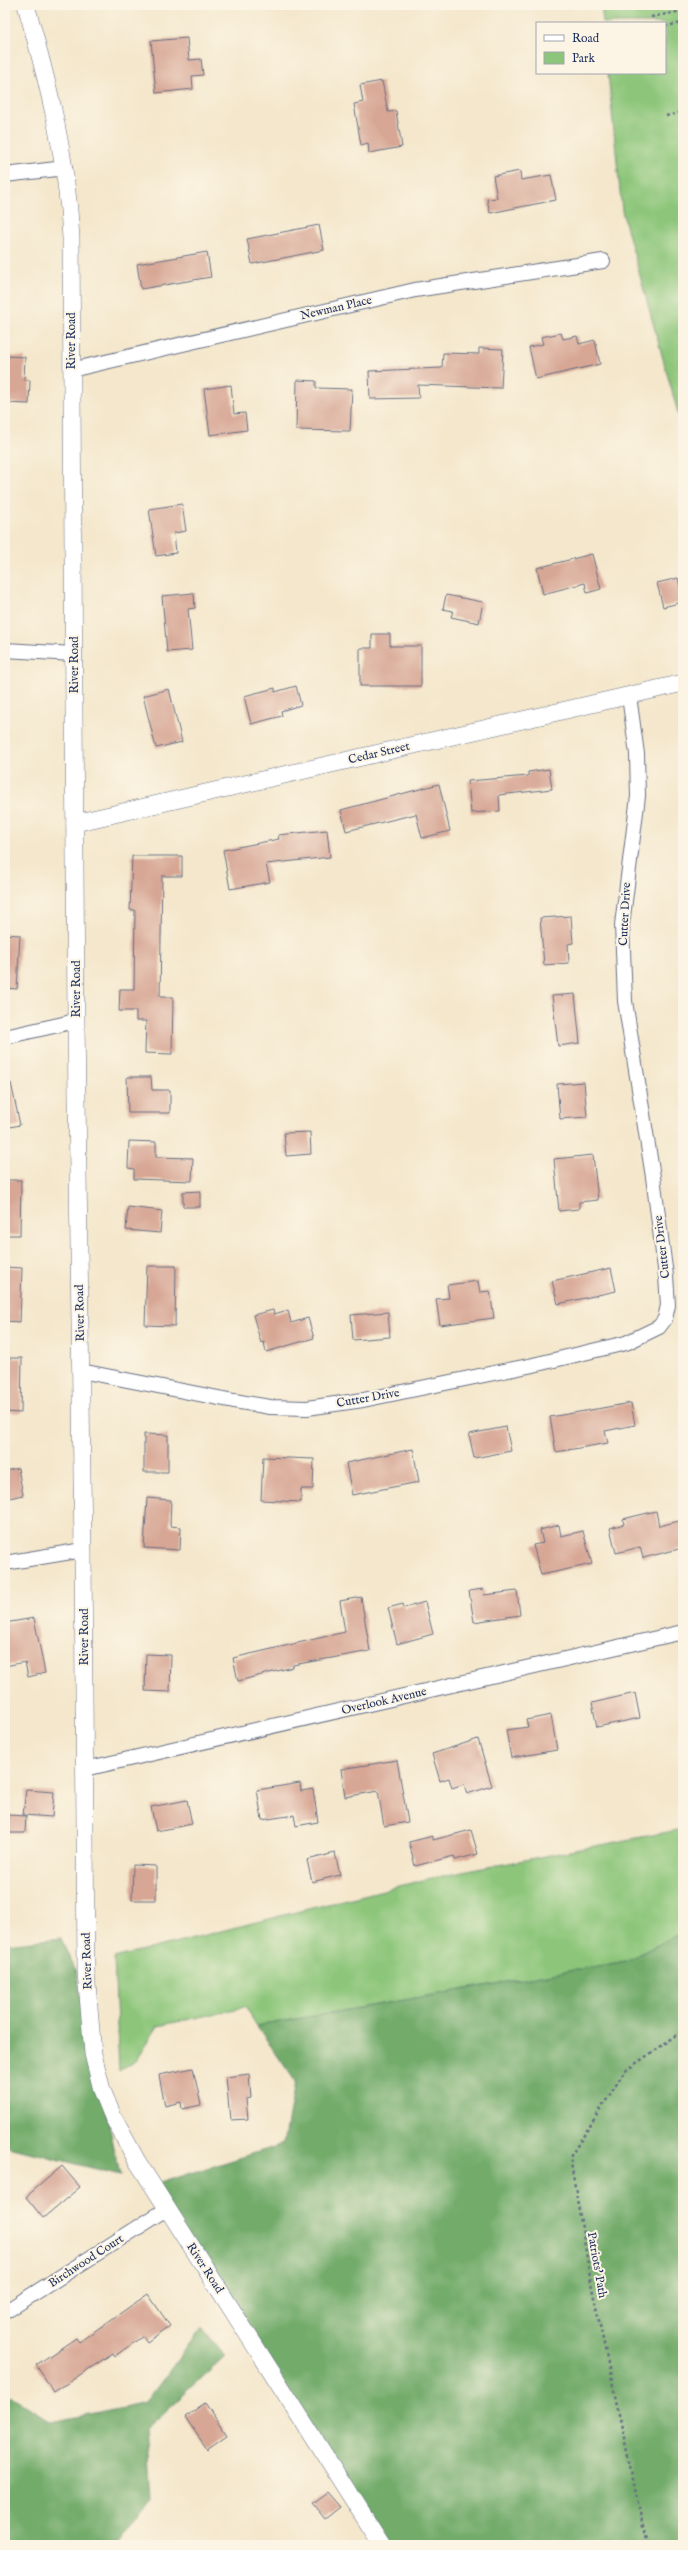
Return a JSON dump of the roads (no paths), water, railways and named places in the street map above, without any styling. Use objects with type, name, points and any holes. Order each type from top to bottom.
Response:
[{"type":"street","name":"River Road","points":[[26,5],[56,114],[65,168],[71,238],[76,1021],[83,1550],[86,1972],[93,2054],[102,2090],[113,2117],[167,2209],[382,2545]]},
{"type":"street","points":[[5,175],[65,168]]},
{"type":"street","name":"Newman Place","points":[[71,370],[415,290],[603,261]]},
{"type":"street","points":[[5,650],[74,654]]},
{"type":"street","name":"Cedar Street","points":[[75,823],[683,683]]},
{"type":"street","name":"Cutter Drive","points":[[81,1371],[270,1407],[307,1408],[363,1400],[533,1365],[626,1343],[659,1328],[665,1319],[668,1305],[666,1276],[654,1177],[625,1001],[622,932],[624,894],[638,796],[637,754],[629,696]]},
{"type":"street","points":[[5,1036],[76,1021]]},
{"type":"street","points":[[5,1563],[83,1550]]},
{"type":"street","name":"Overlook Avenue","points":[[85,1769],[683,1632]]},
{"type":"street","name":"Birchwood Court","points":[[5,2312],[167,2209]]}]
